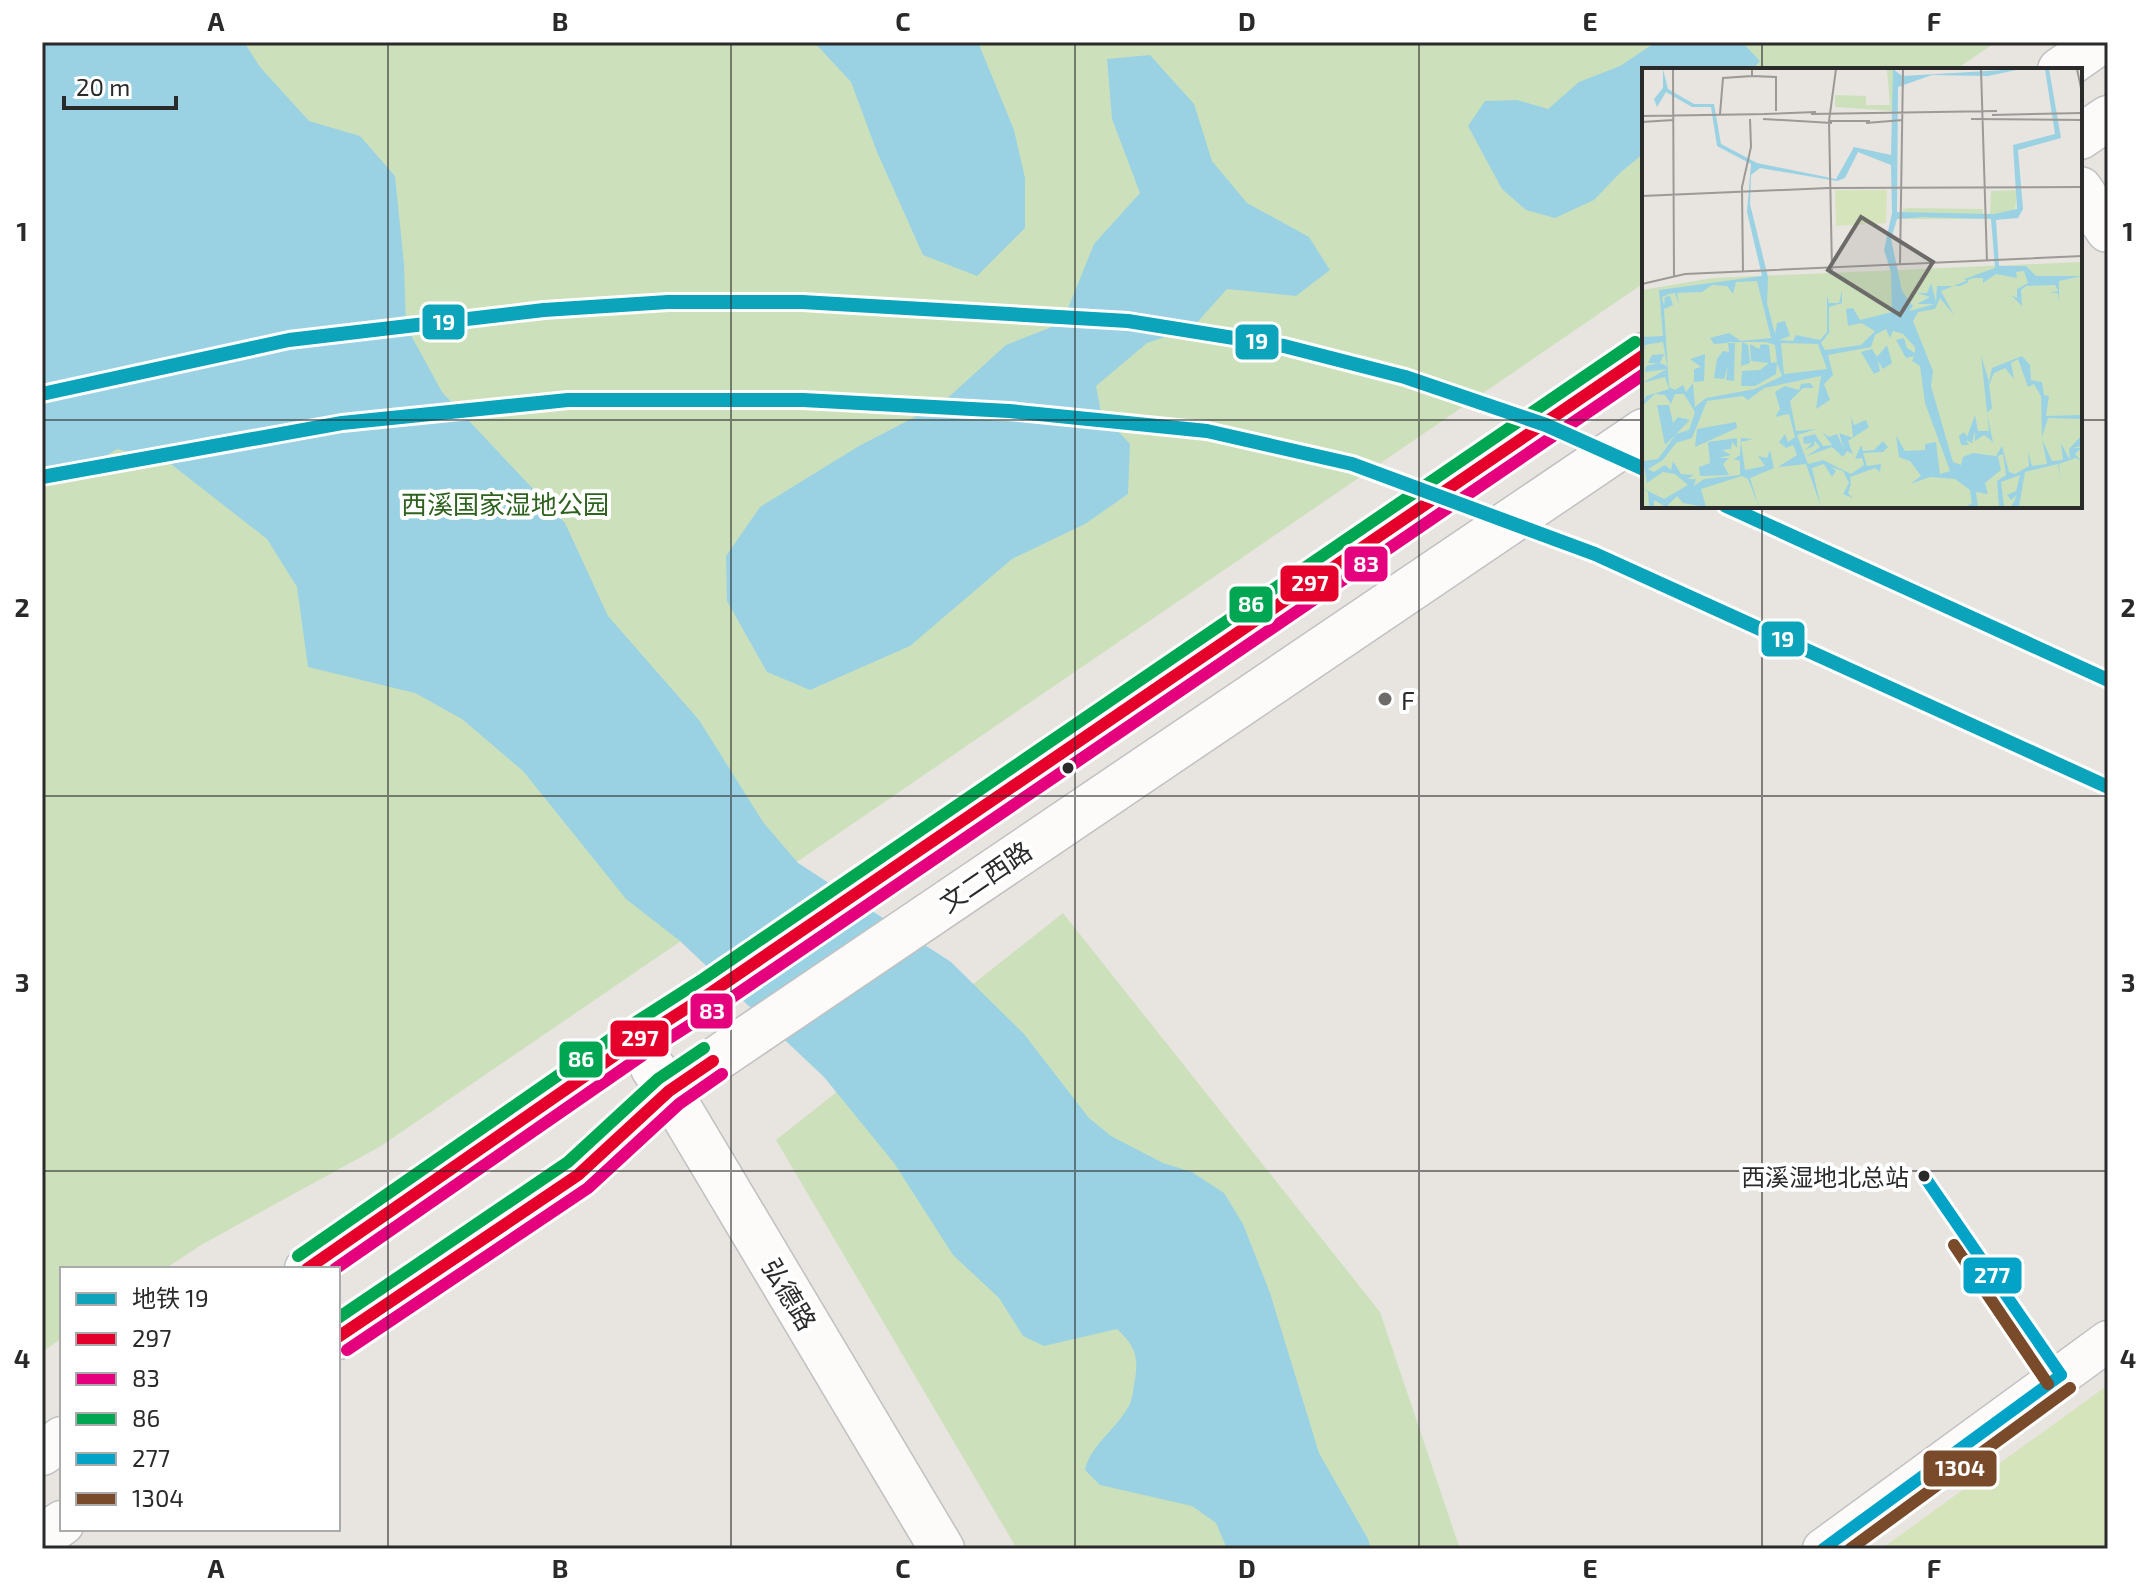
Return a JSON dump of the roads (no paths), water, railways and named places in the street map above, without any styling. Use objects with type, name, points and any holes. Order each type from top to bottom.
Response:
[{"type":"main road","points":[[2082,136],[2108,118]]},
{"type":"main road","points":[[2082,192],[2108,230]]},
{"type":"main road","points":[[310,1267],[634,1042],[712,992],[1642,356]]},
{"type":"main road","name":"文二西路","points":[[340,1336],[578,1175],[669,1091],[745,1038],[1642,432]]},
{"type":"main road","name":"弘德路","points":[[634,1042],[669,1091],[942,1549]]},
{"type":"main road","points":[[42,1453],[60,1440]]},
{"type":"main road","points":[[42,1537],[60,1524]]},
{"type":"street","points":[[1823,1549],[2108,1341]]},
{"type":"water","points":[[42,42],[244,42],[260,67],[309,121],[360,136],[395,176],[404,264],[406,326],[442,392],[565,523],[608,616],[699,720],[763,822],[798,863],[951,962],[1024,1034],[1089,1118],[1111,1136],[1163,1163],[1192,1172],[1224,1193],[1243,1224],[1270,1293],[1319,1453],[1371,1549],[1227,1549],[1216,1523],[1192,1506],[1100,1485],[1085,1470],[1097,1446],[1129,1406],[1136,1371],[1134,1351],[1117,1329],[1044,1346],[1023,1336],[999,1298],[953,1255],[894,1163],[824,1077],[680,941],[626,899],[523,771],[462,719],[415,693],[308,667],[297,587],[267,539],[167,461],[117,449],[80,472],[42,478]]},
{"type":"water","points":[[814,42],[978,42],[1014,130],[1025,178],[1025,228],[977,276],[923,255],[877,152],[851,82]]},
{"type":"water","points":[[1656,42],[1742,42],[1760,61],[1754,68],[1642,68],[1642,155],[1594,200],[1555,218],[1526,210],[1502,189],[1468,126],[1485,101],[1517,100],[1548,109],[1579,82],[1620,66]]},
{"type":"water","points":[[1150,55],[1194,104],[1212,161],[1247,203],[1309,237],[1330,270],[1296,296],[1227,289],[1192,328],[1147,343],[1096,386],[1101,413],[1130,444],[1128,494],[1085,524],[1012,559],[910,646],[810,690],[767,672],[727,601],[726,556],[760,507],[859,446],[942,403],[1006,345],[1062,323],[1094,244],[1140,193],[1112,119],[1107,59]]},
{"type":"metro line","name":"19","points":[[42,394],[289,340],[544,310],[668,302],[802,302],[1128,321],[1284,346],[1405,377],[1546,425],[1642,468]]},
{"type":"metro line","name":"19","points":[[42,477],[342,423],[568,400],[803,400],[1009,411],[1207,431],[1352,464],[1595,554],[2108,787]]},
{"type":"metro line","name":"19","points":[[1730,508],[2108,680]]},
{"type":"place","name":"F","points":[[1385,699]]},
{"type":"place","name":"西溪湿地北总站","points":[[1924,1176]]},
{"type":"park label","name":"西溪国家湿地公园","points":[[505,503]]}]
